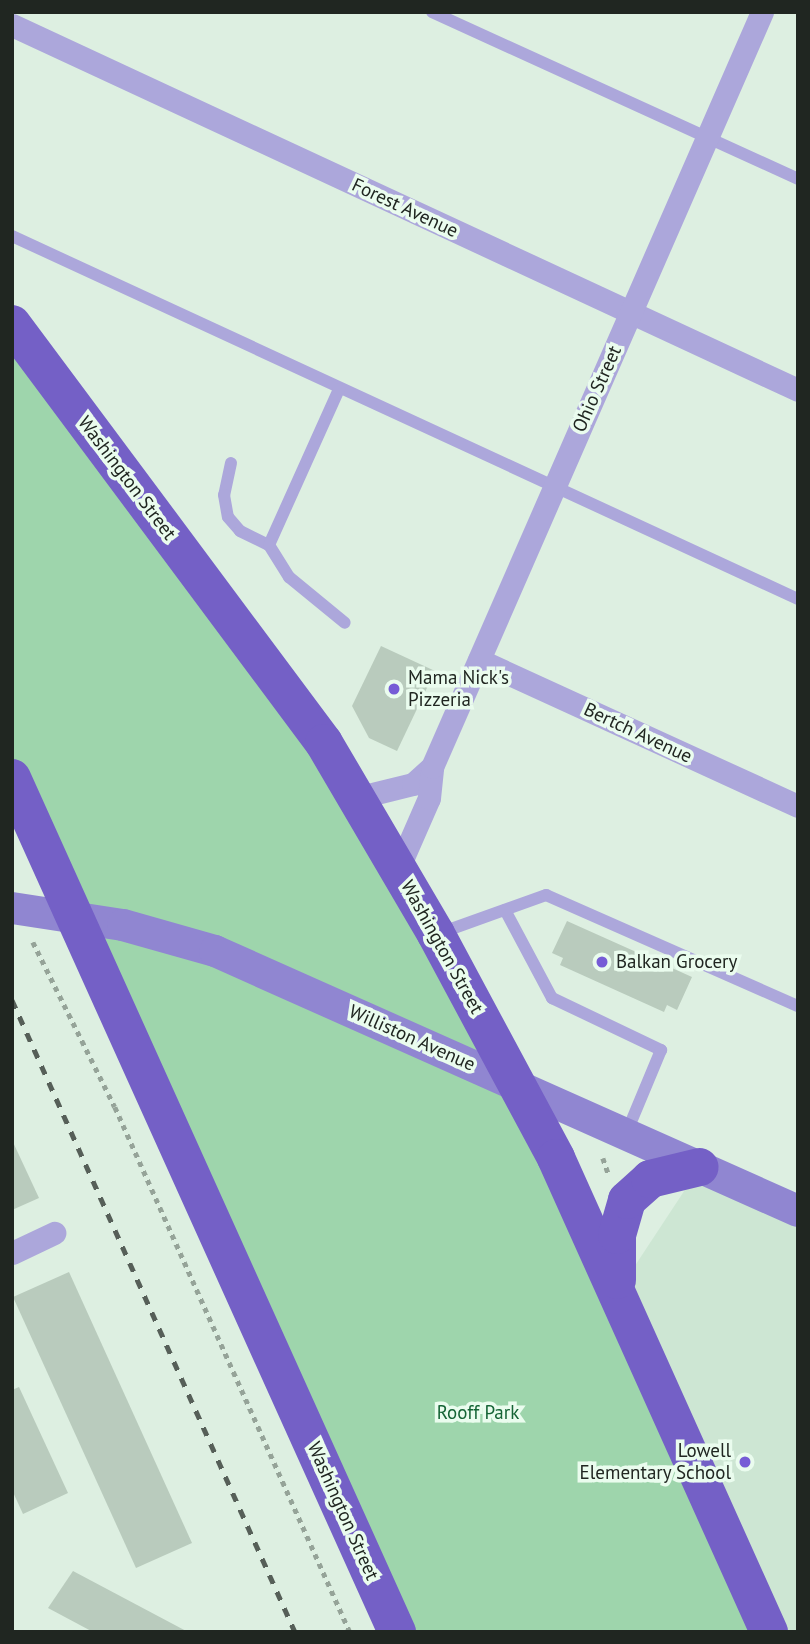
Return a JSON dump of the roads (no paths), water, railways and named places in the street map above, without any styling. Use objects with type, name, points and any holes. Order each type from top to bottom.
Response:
[{"type":"highway","name":"Washington Street","points":[[12,324],[317,733],[436,934],[520,1087],[617,1293],[769,1632]]},
{"type":"highway","name":"Washington Street","points":[[12,778],[397,1632]]},
{"type":"highway","points":[[617,1293],[617,1235],[627,1200],[650,1180],[700,1167]]},
{"type":"main road","name":"Williston Avenue","points":[[12,908],[75,916],[225,955],[798,1211]]},
{"type":"street","name":"Ohio Street","points":[[398,869],[429,798],[432,766],[762,12]]},
{"type":"street","name":"Forest Avenue","points":[[12,25],[798,390]]},
{"type":"street","name":"Bertch Avenue","points":[[479,660],[798,806]]},
{"type":"street","name":"Ohio Street","points":[[356,798],[413,785],[432,766]]},
{"type":"street","points":[[12,1253],[54,1233]]},
{"type":"lane","points":[[432,12],[798,178]]},
{"type":"lane","points":[[12,236],[553,489],[798,599]]},
{"type":"lane","points":[[269,545],[339,389]]},
{"type":"lane","points":[[231,463],[224,495],[228,517],[240,531],[269,545],[289,576],[345,623]]},
{"type":"lane","points":[[436,934],[546,895],[798,1006]]},
{"type":"lane","points":[[505,910],[552,998],[661,1051],[626,1135]]},
{"type":"railway","points":[[12,1000],[295,1632]]},
{"type":"place","name":"Mama Nick's Pizzeria","points":[[394,689]]},
{"type":"place","name":"Balkan Grocery","points":[[602,962]]},
{"type":"place","name":"Lowell Elementary School","points":[[745,1462]]},
{"type":"park label","name":"Rooff Park","points":[[478,1413]]}]
